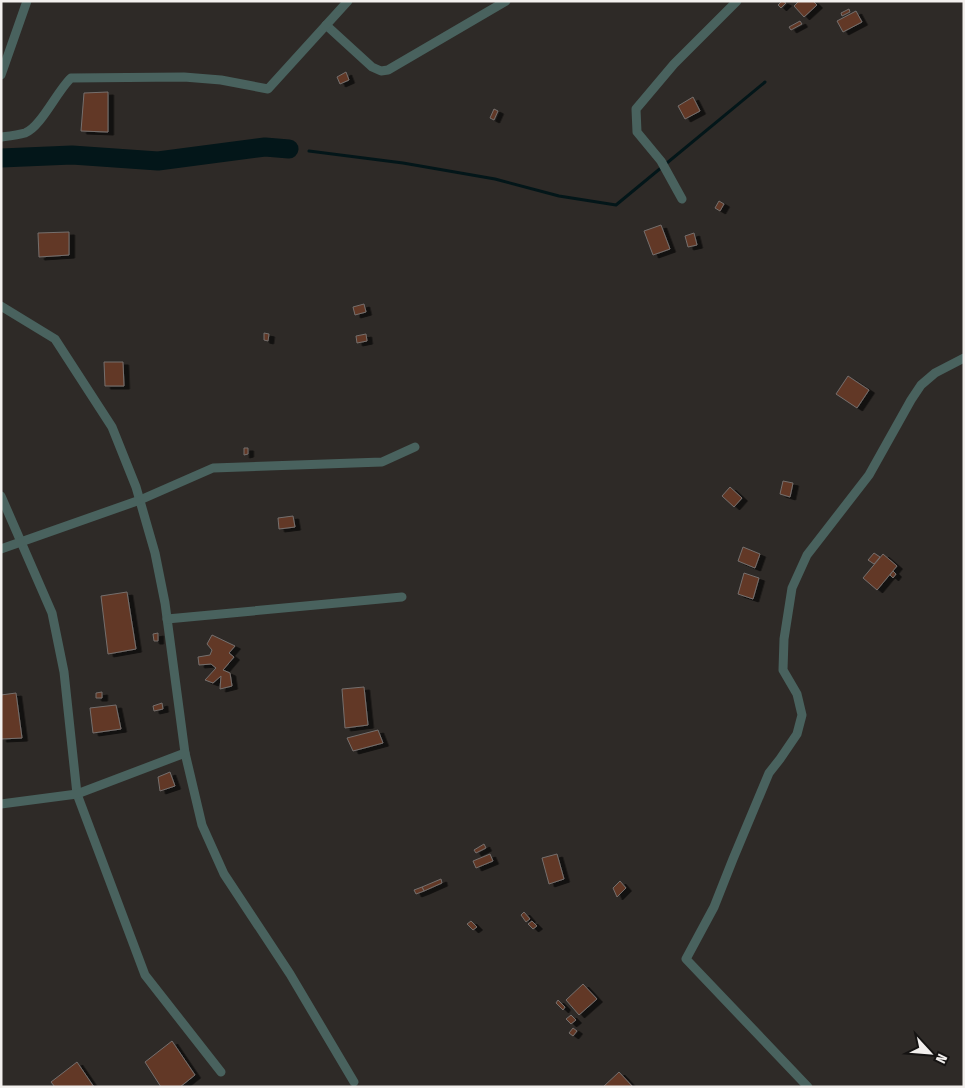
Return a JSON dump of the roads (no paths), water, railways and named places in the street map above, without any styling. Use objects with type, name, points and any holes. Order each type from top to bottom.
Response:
[{"type":"street","points":[[1,75],[27,1]]},
{"type":"street","points":[[1,137],[27,132],[44,115],[64,85],[71,78],[184,77],[221,80],[268,88],[348,1]]},
{"type":"street","points":[[326,25],[372,67],[381,71],[388,70],[506,1]]},
{"type":"street","points":[[682,200],[663,166],[637,132],[636,109],[674,64],[737,1]]},
{"type":"street","points":[[1,306],[54,339],[112,427],[136,487],[155,552],[168,619],[185,753],[202,825],[224,874],[290,974],[354,1082]]},
{"type":"street","points":[[808,1087],[686,959],[714,907],[732,859],[769,773],[797,734],[802,715],[796,694],[783,670],[784,647],[792,588],[807,555],[869,475],[921,385],[935,372],[964,358]]},
{"type":"street","points":[[1,548],[140,500],[213,468],[382,462],[414,447]]},
{"type":"street","points":[[1,496],[52,613],[64,672],[77,794],[144,975],[221,1072]]},
{"type":"street","points":[[168,619],[402,597]]},
{"type":"street","points":[[1,804],[77,794],[185,753]]},
{"type":"waterway","points":[[309,151],[403,163],[495,179],[559,196],[616,205],[765,82]]},
{"type":"waterway","points":[[1,158],[72,155],[158,161],[265,147],[289,149]]}]
